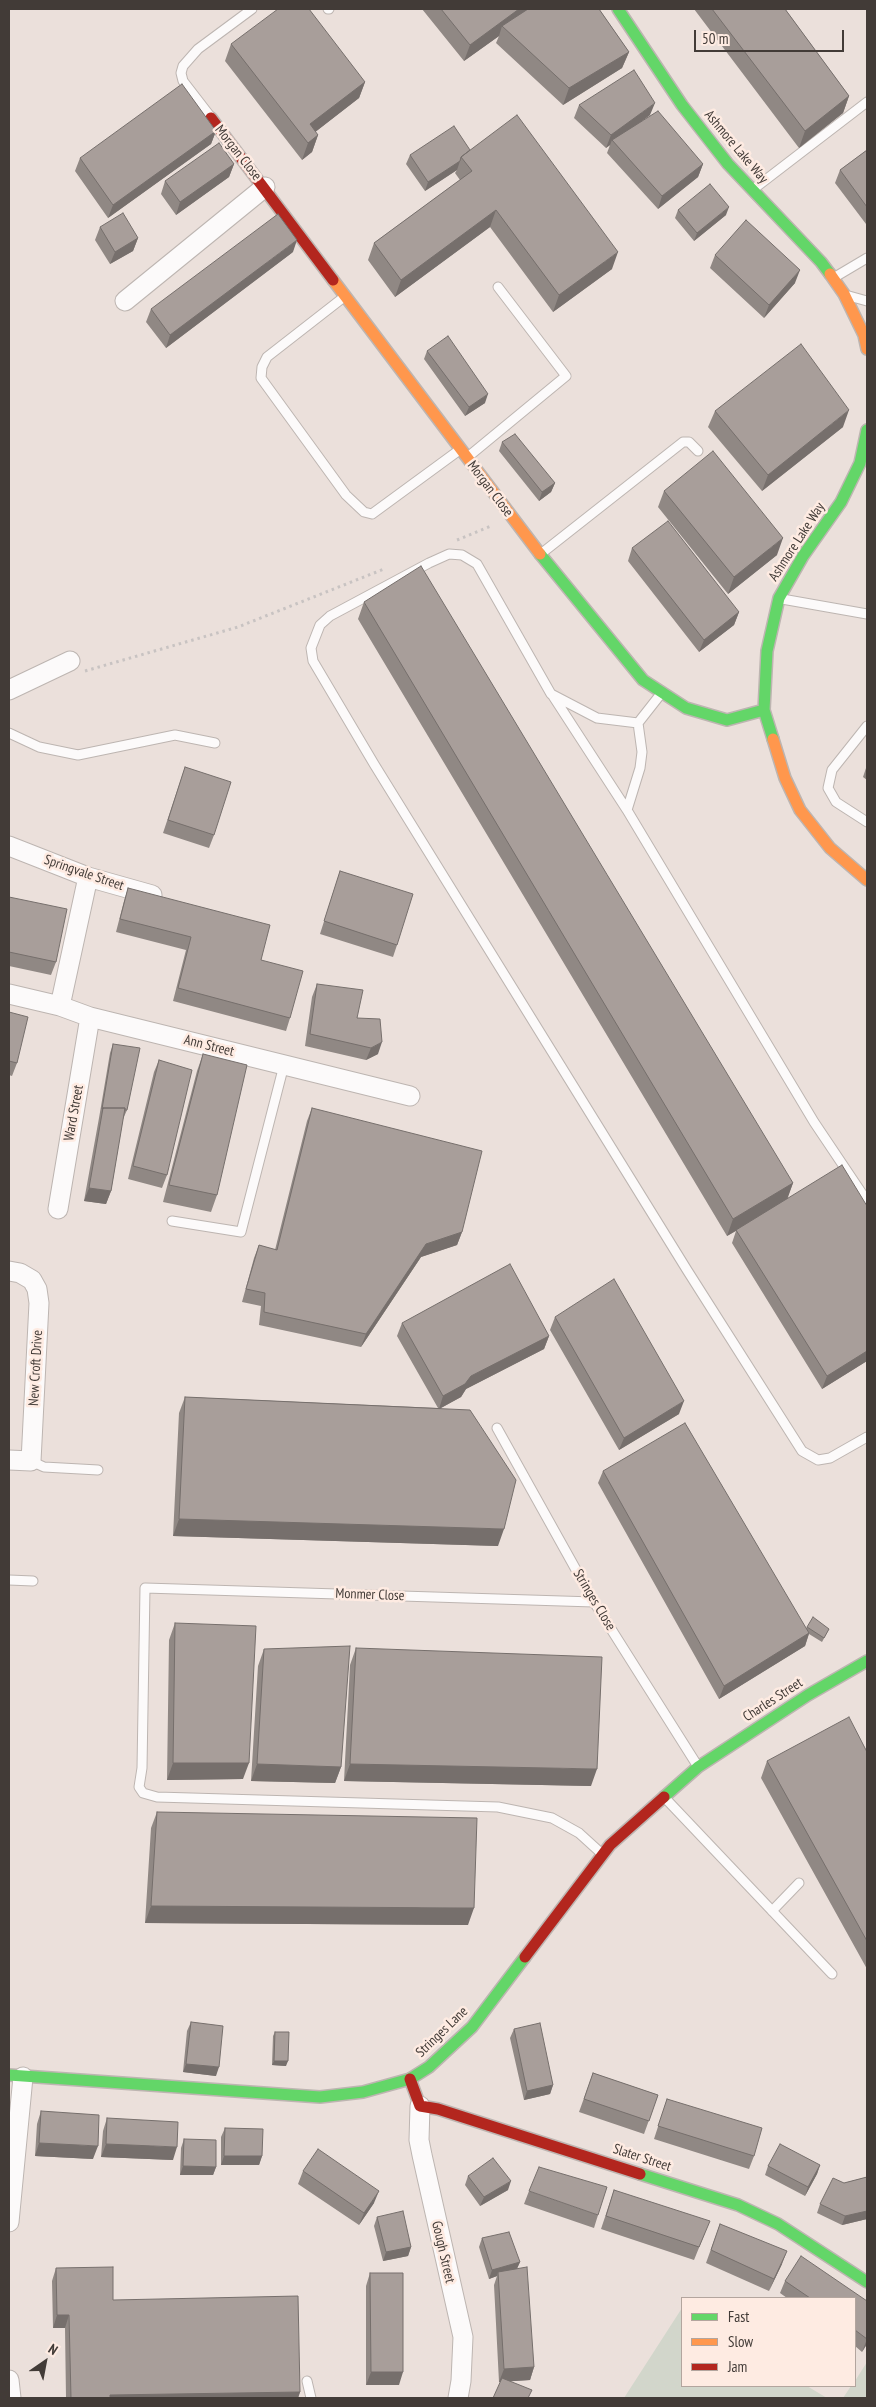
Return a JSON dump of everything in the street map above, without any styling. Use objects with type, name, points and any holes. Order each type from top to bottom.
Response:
[{"type":"street","name":"Ashmore Lake Way","points":[[618,9],[682,105],[728,164],[821,262],[833,278],[844,294],[864,334],[867,350]]},
{"type":"street","name":"Morgan Close","points":[[211,118],[265,187],[512,518],[608,641],[643,680],[686,708],[727,720],[764,710]]},
{"type":"street","name":"Morgan Close","points":[[125,301],[265,187]]},
{"type":"street","name":"Ashmore Lake Way","points":[[867,430],[860,463],[842,502],[803,556],[779,598],[767,651],[764,710],[785,778],[800,810],[830,848],[853,870],[867,880]]},
{"type":"street","points":[[9,690],[70,661]]},
{"type":"street","name":"Springvale Street","points":[[9,846],[88,877],[172,901]]},
{"type":"street","points":[[60,1006],[88,877]]},
{"type":"street","name":"Ann Street","points":[[9,994],[60,1006],[90,1017],[410,1096]]},
{"type":"street","name":"Ward Street","points":[[58,1209],[90,1017]]},
{"type":"street","name":"New Croft Drive","points":[[9,1271],[20,1273],[32,1280],[38,1289],[39,1303],[31,1461]]},
{"type":"street","points":[[9,1460],[31,1461]]},
{"type":"street","name":"Charles Street","points":[[698,1767],[808,1695],[867,1662]]},
{"type":"street","name":"Stringes Lane","points":[[16,2076],[320,2097],[363,2092],[410,2079],[429,2067],[472,2027],[610,1845],[698,1767]]},
{"type":"street","points":[[9,2222],[16,2076]]},
{"type":"street","points":[[410,2079],[420,2106]]},
{"type":"street","name":"Slater Street","points":[[420,2106],[438,2109],[738,2205],[778,2224],[867,2282]]},
{"type":"street","name":"Gough Street","points":[[420,2106],[419,2140],[463,2337],[461,2381],[458,2398]]},
{"type":"street","points":[[9,2380],[11,2398]]},
{"type":"lane","points":[[211,118],[183,81],[181,74],[183,66],[198,49],[252,9]]},
{"type":"lane","points":[[753,189],[867,102]]},
{"type":"lane","points":[[833,278],[867,258]]},
{"type":"lane","points":[[346,296],[267,357],[262,367],[261,378],[346,495],[364,512],[372,514],[429,474],[464,453],[566,376],[498,287]]},
{"type":"lane","points":[[844,294],[867,302]]},
{"type":"lane","points":[[540,554],[683,442],[689,442],[698,451]]},
{"type":"lane","points":[[867,1201],[814,1122],[627,810],[551,694],[477,564],[462,556],[449,554],[330,616],[320,625],[312,648],[313,661],[374,764],[682,1262],[802,1451],[818,1460],[830,1458],[867,1437]]},
{"type":"lane","points":[[779,598],[867,614]]},
{"type":"lane","points":[[627,810],[640,768],[642,752],[638,723],[662,692]]},
{"type":"lane","points":[[551,694],[597,718],[638,723]]},
{"type":"lane","points":[[867,726],[832,770],[828,788],[836,802],[867,822]]},
{"type":"lane","points":[[9,733],[39,747],[78,755],[175,735],[216,743]]},
{"type":"lane","points":[[172,1221],[241,1232],[284,1065]]},
{"type":"lane","name":"Stringes Close","points":[[497,1428],[594,1602],[698,1767]]},
{"type":"lane","points":[[31,1461],[44,1467],[98,1470]]},
{"type":"lane","points":[[9,1580],[33,1581]]},
{"type":"lane","name":"Monmer Close","points":[[594,1602],[146,1588],[142,1768],[139,1787],[143,1793],[157,1797],[498,1807],[552,1818],[579,1833],[603,1854]]},
{"type":"lane","points":[[664,1797],[832,1974]]},
{"type":"lane","points":[[772,1911],[798,1883]]},
{"type":"lane","points":[[306,2381],[311,2398]]},
{"type":"path","points":[[448,543],[512,518]]},
{"type":"path","points":[[70,661],[78,673],[238,627],[393,565]]},
{"type":"shaded area","points":[[681,2310],[681,2387],[809,2387],[827,2398],[624,2398]]},
{"type":"shaded area","points":[[867,2362],[867,2398],[843,2398],[850,2387],[856,2387],[856,2379]]},
{"type":"building","points":[[278,9],[309,9],[365,82],[310,124],[318,135],[308,143],[231,44]]},
{"type":"building","points":[[441,9],[519,9],[470,45]]},
{"type":"building","points":[[528,9],[599,9],[629,52],[569,88],[502,26]]},
{"type":"building","points":[[712,9],[785,9],[849,96],[805,131]]},
{"type":"building","points":[[634,70],[655,103],[611,135],[579,105]]},
{"type":"building","points":[[182,84],[216,131],[113,205],[80,158]]},
{"type":"building","points":[[658,111],[703,164],[662,196],[612,140]]},
{"type":"building","points":[[517,115],[618,252],[559,295],[496,210],[401,280],[374,243],[472,171],[461,157]]},
{"type":"building","points":[[454,126],[470,150],[461,157],[460,161],[428,182],[410,155]]},
{"type":"building","points":[[219,143],[234,164],[180,202],[165,181]]},
{"type":"building","points":[[867,150],[867,207],[840,170]]},
{"type":"building","points":[[710,184],[729,207],[697,233],[678,210]]},
{"type":"building","points":[[123,213],[138,238],[115,252],[100,227]]},
{"type":"building","points":[[278,214],[297,240],[170,335],[151,309]]},
{"type":"building","points":[[746,220],[800,270],[769,305],[715,255]]},
{"type":"building","points":[[448,336],[488,394],[469,407],[427,351]]},
{"type":"building","points":[[801,344],[849,410],[768,475],[715,411]]},
{"type":"building","points":[[515,434],[555,483],[542,492],[502,442]]},
{"type":"building","points":[[713,451],[783,538],[734,577],[664,491]]},
{"type":"building","points":[[668,521],[739,612],[704,640],[632,548]]},
{"type":"building","points":[[421,566],[793,1183],[733,1219],[364,602]]},
{"type":"building","points":[[185,767],[231,782],[214,835],[168,820]]},
{"type":"building","points":[[340,871],[413,894],[397,945],[324,921]]},
{"type":"building","points":[[128,888],[270,925],[261,960],[303,971],[290,1018],[178,988],[191,937],[120,919]]},
{"type":"building","points":[[9,897],[67,909],[56,962],[9,952]]},
{"type":"building","points":[[317,984],[363,990],[357,1018],[380,1019],[382,1042],[371,1048],[310,1034]]},
{"type":"building","points":[[9,1012],[28,1017],[17,1063],[9,1061]]},
{"type":"building","points":[[113,1044],[140,1048],[127,1110],[125,1108],[102,1109]]},
{"type":"building","points":[[203,1054],[247,1065],[217,1195],[169,1185]]},
{"type":"building","points":[[159,1060],[192,1070],[167,1175],[133,1166]]},
{"type":"building","points":[[103,1108],[125,1108],[111,1191],[89,1188]]},
{"type":"building","points":[[312,1108],[482,1151],[462,1232],[426,1244],[366,1334],[264,1312],[265,1293],[246,1289],[259,1245],[277,1250]]},
{"type":"building","points":[[842,1165],[867,1206],[867,1351],[827,1376],[736,1230]]},
{"type":"building","points":[[510,1264],[549,1336],[471,1376],[465,1384],[443,1396],[402,1323]]},
{"type":"building","points":[[614,1279],[684,1401],[624,1438],[555,1317]]},
{"type":"building","points":[[185,1397],[470,1410],[516,1480],[504,1529],[179,1519]]},
{"type":"building","points":[[685,1423],[809,1633],[724,1686],[603,1471]]},
{"type":"building","points":[[813,1617],[829,1629],[824,1638],[807,1627]]},
{"type":"building","points":[[175,1623],[256,1626],[249,1763],[173,1763]]},
{"type":"building","points":[[350,1646],[341,1767],[257,1764],[264,1649]]},
{"type":"building","points":[[356,1648],[602,1657],[597,1769],[350,1764]]},
{"type":"building","points":[[849,1717],[867,1752],[867,1941],[767,1761]]},
{"type":"building","points":[[157,1812],[477,1818],[474,1908],[151,1906]]},
{"type":"building","points":[[191,2022],[223,2026],[219,2067],[186,2064]]},
{"type":"building","points":[[540,2023],[553,2085],[527,2091],[514,2029]]},
{"type":"building","points":[[275,2032],[289,2032],[288,2061],[274,2061]]},
{"type":"building","points":[[593,2073],[658,2095],[649,2121],[584,2099]]},
{"type":"building","points":[[667,2099],[762,2128],[754,2156],[658,2126]]},
{"type":"building","points":[[41,2111],[99,2115],[98,2146],[39,2143]]},
{"type":"building","points":[[107,2118],[178,2122],[177,2147],[106,2144]]},
{"type":"building","points":[[225,2128],[263,2129],[262,2156],[224,2156]]},
{"type":"building","points":[[184,2139],[216,2140],[216,2167],[183,2166]]},
{"type":"building","points":[[780,2144],[820,2165],[808,2187],[768,2166]]},
{"type":"building","points":[[318,2149],[379,2191],[364,2213],[303,2171]]},
{"type":"building","points":[[493,2158],[511,2181],[484,2197],[468,2176]]},
{"type":"building","points":[[539,2167],[607,2187],[598,2215],[529,2191]]},
{"type":"building","points":[[867,2177],[867,2211],[845,2216],[820,2204],[833,2178],[844,2183]]},
{"type":"building","points":[[614,2190],[710,2221],[699,2247],[606,2216]]},
{"type":"building","points":[[403,2211],[411,2247],[386,2252],[377,2217]]},
{"type":"building","points":[[720,2224],[787,2251],[774,2279],[711,2250]]},
{"type":"building","points":[[509,2232],[520,2262],[492,2270],[482,2238]]},
{"type":"building","points":[[801,2256],[867,2301],[867,2339],[856,2331],[856,2297],[809,2297],[785,2281]]},
{"type":"building","points":[[113,2267],[113,2300],[298,2296],[300,2392],[110,2395],[110,2398],[71,2398],[69,2315],[57,2315],[56,2268]]},
{"type":"building","points":[[527,2267],[534,2367],[504,2369],[498,2272]]},
{"type":"building","points":[[370,2273],[403,2273],[403,2372],[371,2372]]},
{"type":"building","points":[[502,2378],[532,2390],[528,2398],[493,2398]]},
{"type":"traffic: fast","points":[[618,9],[682,105],[728,164],[821,262],[830,274]]},
{"type":"traffic: fast","points":[[773,739],[764,710],[767,651],[779,598],[803,556],[841,502],[860,463],[867,430]]},
{"type":"traffic: fast","points":[[540,554],[643,680],[686,708],[727,720],[764,710]]},
{"type":"traffic: fast","points":[[664,1797],[698,1767],[808,1695],[867,1661]]},
{"type":"traffic: fast","points":[[9,2075],[320,2097],[363,2092],[410,2079],[429,2067],[472,2027],[525,1957]]},
{"type":"traffic: fast","points":[[640,2174],[738,2205],[778,2224],[867,2282]]},
{"type":"traffic: slow","points":[[830,274],[844,294],[864,335],[867,349]]},
{"type":"traffic: slow","points":[[333,280],[540,554]]},
{"type":"traffic: slow","points":[[773,739],[785,778],[800,810],[830,848],[867,880]]},
{"type":"traffic: jam","points":[[211,118],[333,280]]},
{"type":"traffic: jam","points":[[525,1957],[610,1845],[664,1797]]},
{"type":"traffic: jam","points":[[410,2079],[420,2106],[438,2109],[640,2174]]}]
